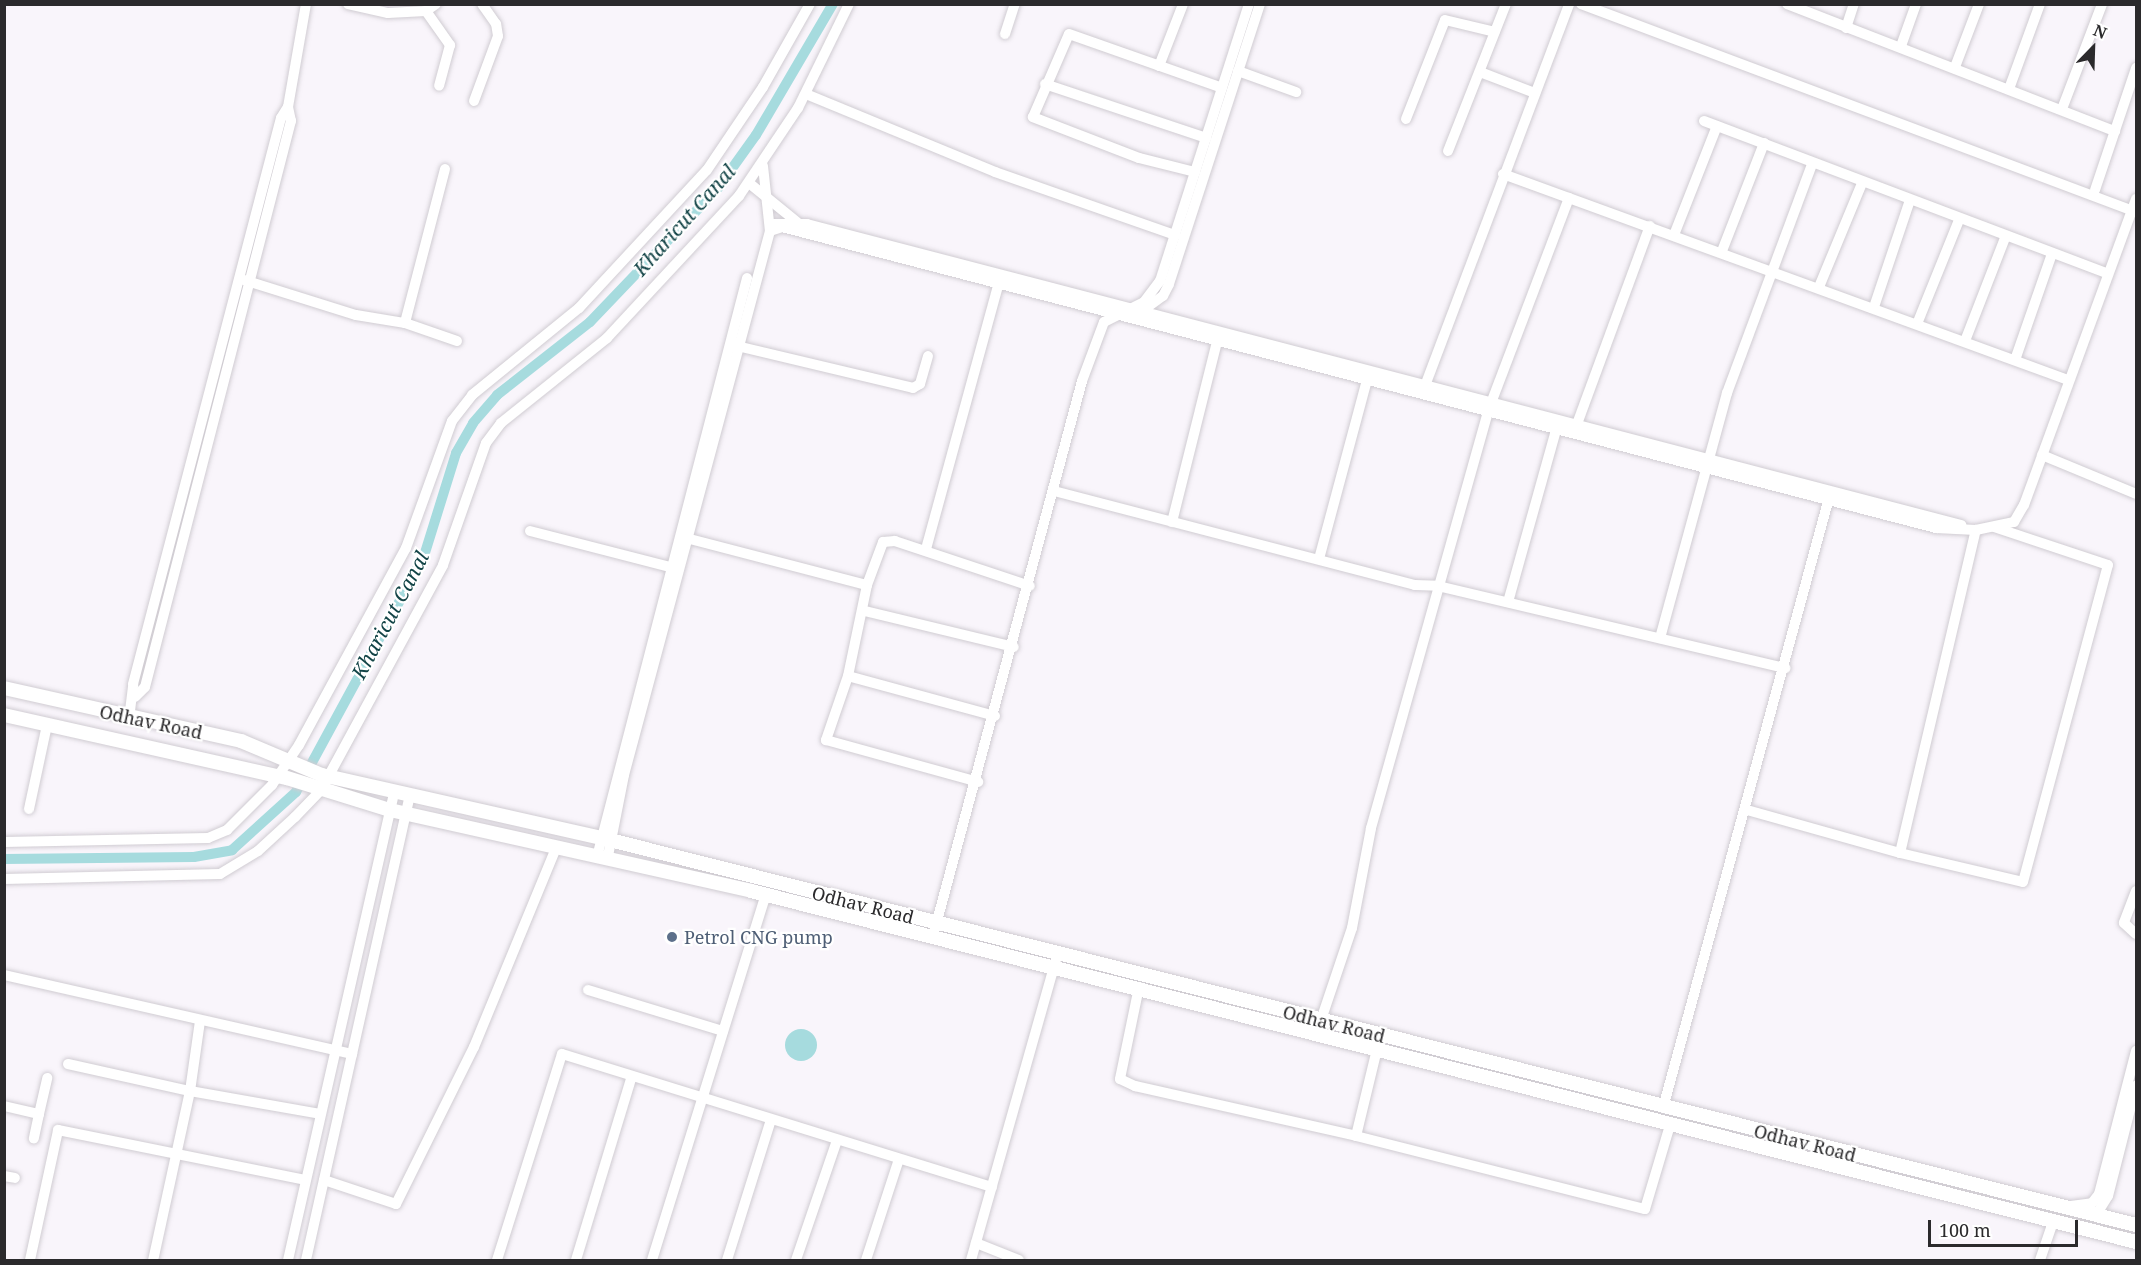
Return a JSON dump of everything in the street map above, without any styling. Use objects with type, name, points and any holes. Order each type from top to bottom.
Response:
[{"type":"main road","name":"Odhav Road","points":[[4,688],[129,718],[241,741],[325,775],[604,847],[1057,960],[1321,1020],[1663,1108],[2096,1215]]},
{"type":"main road","name":"Odhav Road","points":[[4,715],[283,777],[390,810],[557,846],[604,847],[766,894],[935,930]]},
{"type":"main road","name":"Odhav Road","points":[[1057,960],[1139,987],[1670,1125],[2095,1231]]},
{"type":"main road","points":[[2053,1222],[2058,1206]]},
{"type":"main road","points":[[2136,1225],[2096,1215],[2095,1231],[2136,1242]]},
{"type":"street","points":[[129,718],[135,697],[133,684],[245,281],[281,118],[288,107],[306,4]]},
{"type":"street","points":[[348,4],[388,13],[426,11],[436,4]]},
{"type":"street","points":[[474,101],[498,36],[482,4]]},
{"type":"street","points":[[4,842],[208,838],[227,830],[283,777],[406,548],[452,421],[472,395],[579,308],[707,171],[763,87],[810,4]]},
{"type":"street","points":[[4,879],[220,874],[258,851],[321,790],[325,775],[443,566],[486,443],[501,423],[607,338],[749,183],[763,166],[806,94],[849,4]]},
{"type":"street","points":[[1005,34],[1016,4]]},
{"type":"street","points":[[1160,66],[1183,4]]},
{"type":"street","points":[[1160,322],[1159,295],[1175,235],[1249,4]]},
{"type":"street","points":[[1142,313],[1159,295],[1260,4]]},
{"type":"street","points":[[1448,151],[1506,4]]},
{"type":"street","points":[[1424,390],[1503,174],[1569,4]]},
{"type":"street","points":[[1581,4],[2135,206]]},
{"type":"street","points":[[1599,4],[2135,206]]},
{"type":"street","points":[[1787,4],[1846,28],[1901,46],[2115,131]]},
{"type":"street","points":[[1846,28],[1854,4]]},
{"type":"street","points":[[1901,46],[1916,4]]},
{"type":"street","points":[[1955,67],[1979,4]]},
{"type":"street","points":[[2009,89],[2040,4]]},
{"type":"street","points":[[2062,109],[2102,4]]},
{"type":"street","points":[[426,11],[450,45],[439,86]]},
{"type":"street","points":[[1406,119],[1445,20],[1495,33]]},
{"type":"street","points":[[1195,172],[1139,158],[1034,117],[1045,84],[1069,34],[1222,88]]},
{"type":"street","points":[[2095,190],[2136,68]]},
{"type":"street","points":[[1238,71],[1296,92]]},
{"type":"street","points":[[1479,72],[1535,93]]},
{"type":"street","points":[[1045,84],[1206,138]]},
{"type":"street","points":[[806,94],[995,172],[1175,235]]},
{"type":"street","points":[[1704,121],[2005,238],[2107,273]]},
{"type":"street","points":[[1674,235],[1717,126]]},
{"type":"street","points":[[1722,251],[1764,143]]},
{"type":"street","points":[[1660,638],[1710,464],[1727,393],[1771,269],[1812,164]]},
{"type":"street","points":[[604,847],[768,229],[768,197],[763,166]]},
{"type":"street","points":[[405,323],[445,169]]},
{"type":"street","points":[[1503,174],[1722,251],[2068,380]]},
{"type":"street","points":[[749,183],[768,197],[796,227],[999,286],[1114,316]]},
{"type":"street","points":[[1819,287],[1862,183]]},
{"type":"street","points":[[1321,1020],[1352,928],[1371,828],[1490,407],[1569,198]]},
{"type":"street","points":[[1874,307],[1910,200]]},
{"type":"street","points":[[768,229],[796,227],[1937,523],[1976,530],[2014,522],[2042,454],[2107,273],[2135,206]]},
{"type":"street","points":[[1917,324],[1959,220]]},
{"type":"street","points":[[1577,424],[1650,226]]},
{"type":"street","points":[[604,847],[670,567],[728,344],[768,229]]},
{"type":"street","points":[[1965,342],[2005,238]]},
{"type":"street","points":[[2015,360],[2052,254]]},
{"type":"street","points":[[245,281],[356,315],[405,323],[457,341]]},
{"type":"street","points":[[926,549],[999,286]]},
{"type":"street","points":[[1096,340],[1111,323],[1159,295]]},
{"type":"street","points":[[935,930],[978,782],[1054,491],[1096,340],[1104,322],[1114,316],[1142,313],[1160,322],[1217,341],[1367,380],[1424,390]]},
{"type":"street","points":[[1172,522],[1217,341]]},
{"type":"street","points":[[737,346],[913,388],[920,384],[928,356]]},
{"type":"street","points":[[1319,559],[1367,380]]},
{"type":"street","points":[[1557,424],[1577,424],[1710,464]]},
{"type":"street","points":[[1508,602],[1557,424]]},
{"type":"street","points":[[2042,454],[2136,494]]},
{"type":"street","points":[[1054,491],[1415,585],[1438,586],[1785,668]]},
{"type":"street","points":[[1663,1108],[1747,810],[1830,495]]},
{"type":"street","points":[[1747,810],[1900,854],[2024,882],[2063,747],[2108,565],[1994,527]]},
{"type":"street","points":[[1900,854],[1976,530]]},
{"type":"street","points":[[530,531],[670,567]]},
{"type":"street","points":[[686,538],[867,585]]},
{"type":"street","points":[[978,782],[826,740],[848,676],[865,611],[867,585],[883,542],[926,549],[1030,586]]},
{"type":"street","points":[[865,611],[1014,647]]},
{"type":"street","points":[[848,676],[995,716]]},
{"type":"street","points":[[29,809],[47,725]]},
{"type":"street","points":[[288,1260],[394,792]]},
{"type":"street","points":[[306,1260],[410,796]]},
{"type":"street","points":[[324,1180],[396,1204],[474,1047],[557,846]]},
{"type":"street","points":[[2136,891],[2124,922],[2136,934]]},
{"type":"street","points":[[652,1260],[766,894]]},
{"type":"street","points":[[971,1260],[1057,960]]},
{"type":"street","points":[[4,975],[352,1054]]},
{"type":"street","points":[[1139,987],[1122,1081],[1356,1136],[1645,1209],[1670,1125]]},
{"type":"street","points":[[588,990],[723,1031]]},
{"type":"street","points":[[153,1260],[177,1153],[200,1021]]},
{"type":"street","points":[[1356,1136],[1377,1049]]},
{"type":"street","points":[[2058,1206],[2092,1203],[2103,1195],[2136,1051]]},
{"type":"street","points":[[497,1260],[562,1054],[992,1187]]},
{"type":"street","points":[[68,1064],[189,1091],[320,1114]]},
{"type":"street","points":[[576,1260],[632,1077]]},
{"type":"street","points":[[34,1138],[47,1078]]},
{"type":"street","points":[[2096,1215],[2136,1086]]},
{"type":"street","points":[[4,1106],[39,1114]]},
{"type":"street","points":[[728,1260],[771,1120]]},
{"type":"street","points":[[30,1260],[58,1130],[305,1180]]},
{"type":"street","points":[[796,1260],[837,1140]]},
{"type":"street","points":[[866,1260],[899,1160]]},
{"type":"street","points":[[2040,1260],[2053,1222]]},
{"type":"street","points":[[976,1243],[1019,1260]]},
{"type":"water","points":[[801,1029],[813,1033],[817,1045],[813,1057],[801,1061],[789,1057],[785,1045],[789,1033]]},
{"type":"waterway","name":"Kharicut Canal","points":[[4,859],[194,857],[232,850],[296,792],[424,556],[456,453],[473,423],[497,395],[590,322],[718,188],[756,135],[833,4]]},
{"type":"place","name":"Petrol CNG pump","points":[[672,937]]}]
